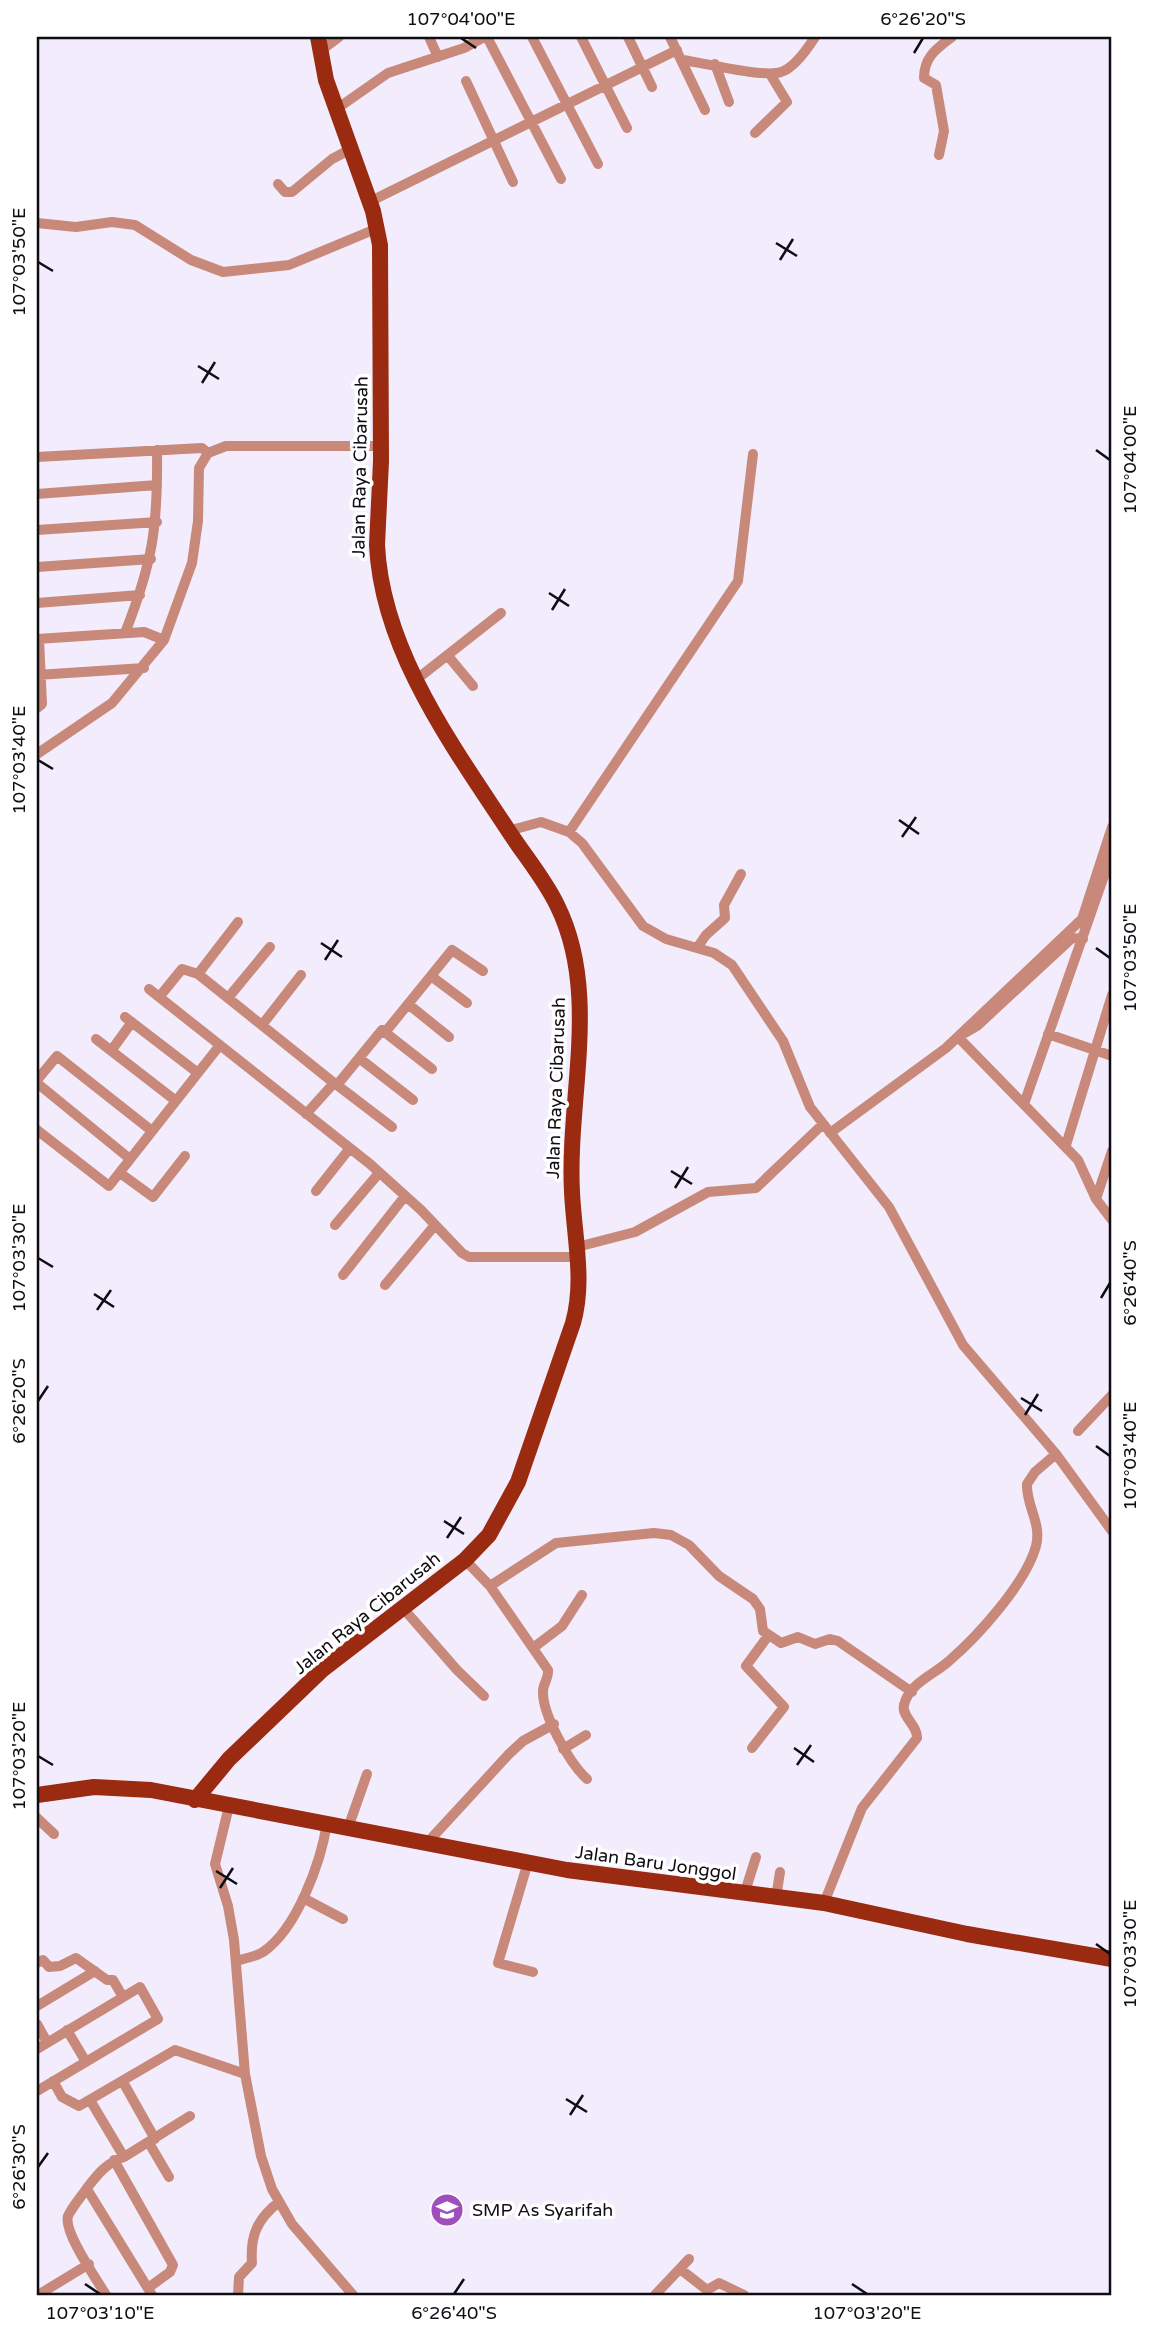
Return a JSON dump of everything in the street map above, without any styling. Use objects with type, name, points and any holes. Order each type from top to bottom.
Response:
[{"type":"main road","name":"Jalan Raya Cibarusah","points":[[195,1800],[213,1775],[292,1699],[402,1607],[465,1560],[489,1535],[518,1482],[576,1312],[577,1252],[572,1192],[579,1026],[576,968],[556,902],[433,713],[391,621],[380,577],[377,545],[381,446],[382,260],[378,228],[335,110],[317,41]]},
{"type":"main road","name":"Jalan Baru Jonggol","points":[[37,1795],[109,1787],[150,1790],[528,1862],[744,1895],[824,1903],[979,1936],[1112,1959]]},
{"type":"street","points":[[317,41],[339,37]]},
{"type":"street","points":[[429,37],[438,57]]},
{"type":"street","points":[[335,110],[388,74],[485,37],[561,179]]},
{"type":"street","points":[[532,37],[598,164]]},
{"type":"street","points":[[581,37],[627,128]]},
{"type":"street","points":[[628,37],[652,87]]},
{"type":"street","points":[[670,37],[705,110]]},
{"type":"street","points":[[683,61],[770,74],[788,68],[815,37]]},
{"type":"street","points":[[939,155],[944,121],[936,85],[924,78],[924,64],[932,52],[952,37]]},
{"type":"street","points":[[369,202],[677,50]]},
{"type":"street","points":[[715,64],[729,102]]},
{"type":"street","points":[[755,133],[787,102],[770,74]]},
{"type":"street","points":[[466,81],[513,182]]},
{"type":"street","points":[[278,184],[285,192],[292,192],[332,159],[349,150]]},
{"type":"street","points":[[37,223],[76,227],[112,222],[135,225],[191,260],[223,272],[289,265],[378,228]]},
{"type":"street","points":[[37,754],[98,715],[144,668],[164,640],[192,563],[198,521],[199,468],[208,453],[226,446],[381,446]]},
{"type":"street","points":[[37,457],[157,450],[202,449],[208,453]]},
{"type":"street","points":[[125,633],[151,559],[157,522],[157,450]]},
{"type":"street","points":[[569,832],[738,580],[752,454]]},
{"type":"street","points":[[37,494],[157,485]]},
{"type":"street","points":[[37,530],[157,522]]},
{"type":"street","points":[[37,567],[151,559]]},
{"type":"street","points":[[37,603],[140,595]]},
{"type":"street","points":[[417,679],[501,613]]},
{"type":"street","points":[[37,708],[42,704],[38,639],[144,632],[164,640]]},
{"type":"street","points":[[447,656],[473,686]]},
{"type":"street","points":[[39,675],[144,668]]},
{"type":"street","points":[[508,831],[541,822],[569,832],[582,843],[614,891],[643,926],[666,939],[723,958],[739,973],[783,1041],[810,1107],[889,1207],[963,1345],[1056,1454],[1112,1531]]},
{"type":"street","points":[[830,1133],[933,1059],[1082,919],[1112,827]]},
{"type":"street","points":[[1024,1104],[1110,870],[1112,853]]},
{"type":"street","points":[[697,948],[706,934],[725,918],[724,905],[741,874]]},
{"type":"street","points":[[198,974],[238,922]]},
{"type":"street","points":[[958,1037],[977,1026],[1072,938],[1083,939]]},
{"type":"street","points":[[228,999],[270,947]]},
{"type":"street","points":[[306,1114],[382,1030],[387,1030],[452,950],[483,971]]},
{"type":"street","points":[[160,996],[181,969],[198,974],[392,1128]]},
{"type":"street","points":[[262,1025],[301,975]]},
{"type":"street","points":[[431,976],[467,1003]]},
{"type":"street","points":[[149,989],[379,1172],[435,1225],[455,1248],[469,1257],[577,1252],[635,1232],[708,1192],[756,1188],[823,1124]]},
{"type":"street","points":[[1066,1145],[1112,995]]},
{"type":"street","points":[[408,1004],[449,1037]]},
{"type":"street","points":[[111,1051],[129,1020],[198,1073]]},
{"type":"street","points":[[382,1030],[432,1069]]},
{"type":"street","points":[[1048,1034],[1112,1055]]},
{"type":"street","points":[[958,1037],[1066,1145],[1084,1170],[1096,1199],[1112,1220]]},
{"type":"street","points":[[96,1039],[176,1101]]},
{"type":"street","points":[[37,1130],[106,1186],[111,1185],[220,1045]]},
{"type":"street","points":[[130,1159],[37,1082],[57,1056],[152,1131]]},
{"type":"street","points":[[359,1058],[414,1100]]},
{"type":"street","points":[[316,1191],[350,1148]]},
{"type":"street","points":[[1096,1199],[1112,1151]]},
{"type":"street","points":[[120,1173],[153,1197],[185,1156]]},
{"type":"street","points":[[335,1225],[379,1172]]},
{"type":"street","points":[[343,1275],[405,1196]]},
{"type":"street","points":[[385,1285],[435,1225]]},
{"type":"street","points":[[1078,1431],[1112,1395]]},
{"type":"street","points":[[824,1903],[862,1808],[917,1738],[916,1729],[903,1707],[912,1692],[923,1678],[952,1659],[1021,1576],[1036,1545],[1038,1525],[1027,1484],[1035,1472],[1056,1454]]},
{"type":"street","points":[[490,1586],[556,1543],[654,1533],[671,1535],[689,1545],[714,1572],[753,1599],[760,1609],[763,1631],[768,1636],[781,1643],[798,1637],[815,1644],[830,1639],[838,1641],[912,1692]]},
{"type":"street","points":[[465,1560],[490,1586],[548,1670],[543,1694],[563,1749],[575,1768],[587,1779]]},
{"type":"street","points":[[533,1648],[562,1626],[582,1595]]},
{"type":"street","points":[[402,1607],[457,1670],[484,1696]]},
{"type":"street","points":[[752,1748],[784,1707],[746,1666],[768,1636]]},
{"type":"street","points":[[426,1843],[509,1754],[523,1741],[554,1724]]},
{"type":"street","points":[[563,1749],[586,1735]]},
{"type":"street","points":[[348,1828],[368,1774]]},
{"type":"street","points":[[229,1805],[215,1864],[228,1906],[237,1961],[245,2074],[261,2156],[279,2202],[299,2235],[353,2295]]},
{"type":"street","points":[[37,1818],[54,1834]]},
{"type":"street","points":[[237,1961],[261,1953],[272,1943],[303,1898],[320,1861],[327,1823]]},
{"type":"street","points":[[744,1895],[756,1857]]},
{"type":"street","points":[[528,1862],[498,1963],[533,1972]]},
{"type":"street","points":[[775,1898],[780,1872]]},
{"type":"street","points":[[303,1898],[343,1919]]},
{"type":"street","points":[[37,1963],[43,1960],[49,1967],[60,1966],[76,1958],[107,1980],[113,1980],[123,1997]]},
{"type":"street","points":[[37,2006],[95,1972]]},
{"type":"street","points":[[37,2049],[140,1987],[158,2019],[37,2091]]},
{"type":"street","points":[[37,2024],[47,2042]]},
{"type":"street","points":[[67,2030],[86,2062]]},
{"type":"street","points":[[53,2081],[62,2097],[79,2106],[175,2050],[245,2074]]},
{"type":"street","points":[[122,2082],[169,2177]]},
{"type":"street","points":[[87,2189],[150,2292],[170,2272],[173,2265],[90,2100]]},
{"type":"street","points":[[106,2295],[71,2236],[68,2222],[87,2189],[119,2158],[152,2141],[190,2116]]},
{"type":"street","points":[[238,2295],[239,2277],[252,2263],[250,2244],[256,2228],[279,2202]]},
{"type":"street","points":[[655,2295],[689,2259]]},
{"type":"street","points":[[38,2295],[89,2264]]},
{"type":"street","points":[[680,2269],[707,2290],[719,2283],[744,2295]]},
{"type":"place","name":"SMP As Syarifah","points":[[447,2210]]}]
